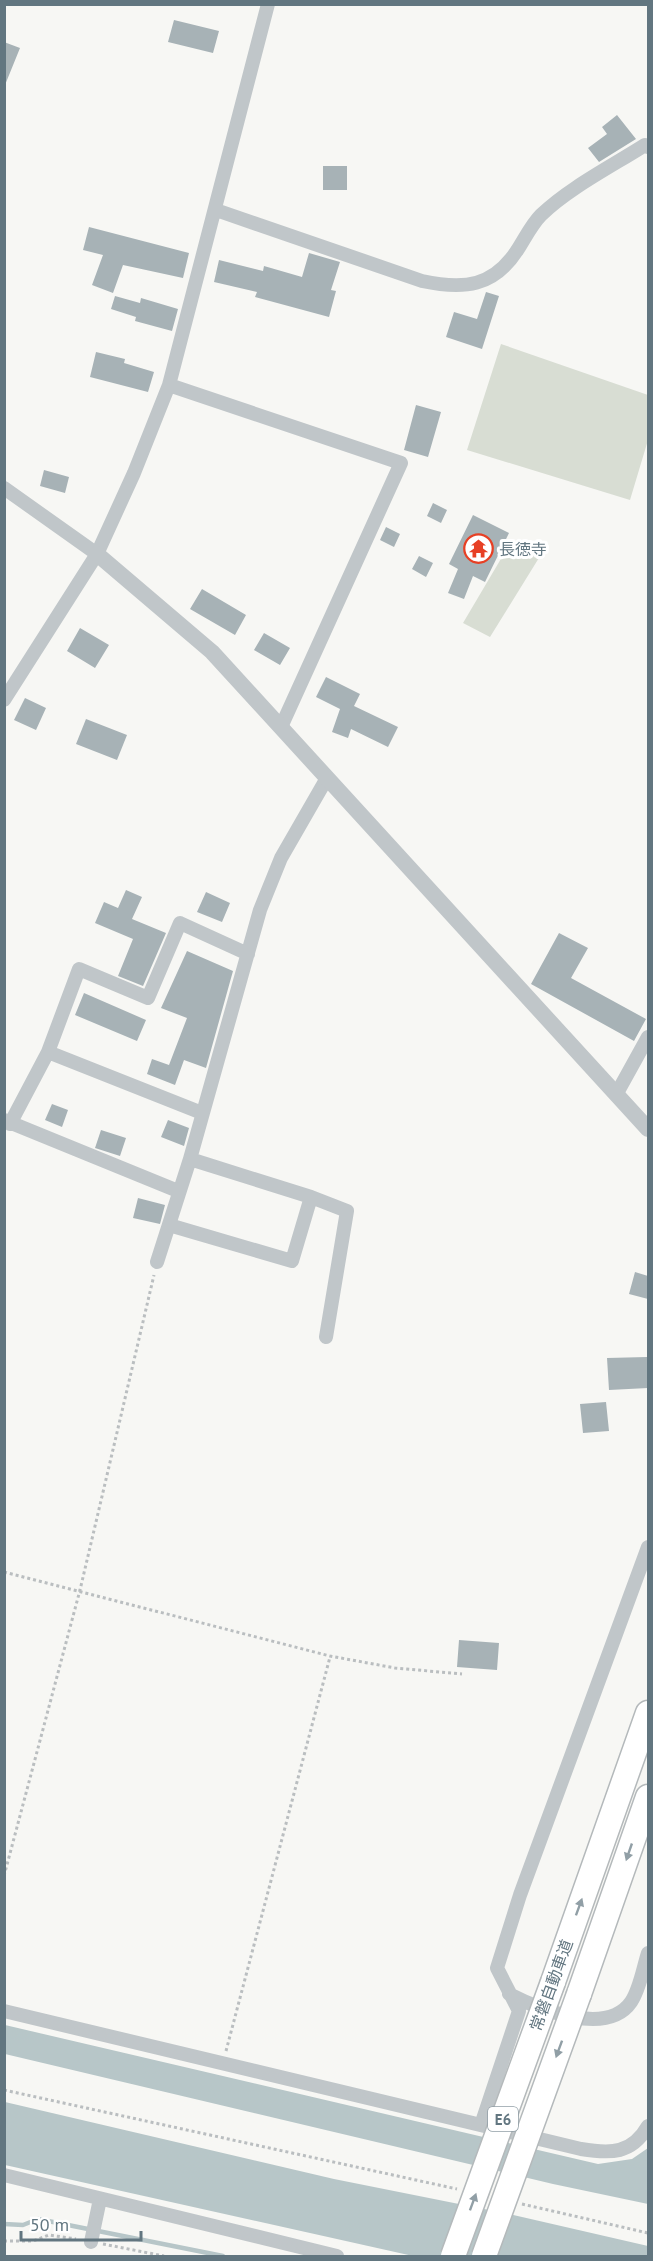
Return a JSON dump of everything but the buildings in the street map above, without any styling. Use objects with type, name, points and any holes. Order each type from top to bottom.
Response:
[{"type":"highway","name":"常磐自動車道","points":[[453,2256],[648,1713]]},
{"type":"highway","name":"常磐自動車道","points":[[484,2256],[648,1797]]},
{"type":"street","points":[[4,700],[97,554],[134,473],[170,385],[268,4]]},
{"type":"street","points":[[216,210],[422,281],[449,287],[476,284],[495,276],[510,261],[540,216],[645,146],[648,147]]},
{"type":"street","points":[[170,385],[401,463],[281,727]]},
{"type":"street","points":[[4,488],[97,554],[212,652],[648,1129]]},
{"type":"street","points":[[157,1262],[190,1159],[260,910],[281,858],[327,778]]},
{"type":"street","points":[[178,1191],[7,1122],[48,1052],[79,969],[148,998],[180,923],[248,954]]},
{"type":"street","points":[[617,1093],[648,1037]]},
{"type":"street","points":[[48,1052],[202,1113]]},
{"type":"street","points":[[190,1159],[311,1197],[347,1211],[326,1337]]},
{"type":"street","points":[[170,1225],[292,1261],[311,1197]]},
{"type":"street","points":[[481,2125],[519,2011],[497,1968],[503,1947],[524,1883],[648,1547]]},
{"type":"street","points":[[509,1993],[538,2008],[589,2019],[613,2017],[631,2002],[648,1953]]},
{"type":"street","points":[[4,2011],[602,2152],[624,2149],[640,2140],[648,2126]]},
{"type":"street","points":[[4,2175],[337,2256]]},
{"type":"street","points":[[92,2241],[100,2199]]},
{"type":"path","points":[[4,1876],[80,1590],[157,1262]]},
{"type":"path","points":[[4,1572],[330,1656],[395,1668],[462,1674]]},
{"type":"path","points":[[223,2064],[330,1656]]},
{"type":"path","points":[[4,2090],[462,2190]]},
{"type":"path","points":[[518,2203],[648,2233]]},
{"type":"shaded area","points":[[501,344],[648,395],[648,440],[630,500],[467,450]]},
{"type":"shaded area","points":[[512,540],[542,553],[490,637],[463,623]]},
{"type":"shaded area","points":[[5,2025],[598,2164],[632,2159],[648,2148],[648,2204],[553,2184],[5,2054]]},
{"type":"shaded area","points":[[5,2102],[334,2179],[509,2214],[648,2246],[648,2256],[413,2256],[5,2165]]},
{"type":"waterway","points":[[4,2224],[23,2225],[38,2219],[223,2256]]},
{"type":"place","name":"長徳寺","points":[[478,549]]}]
